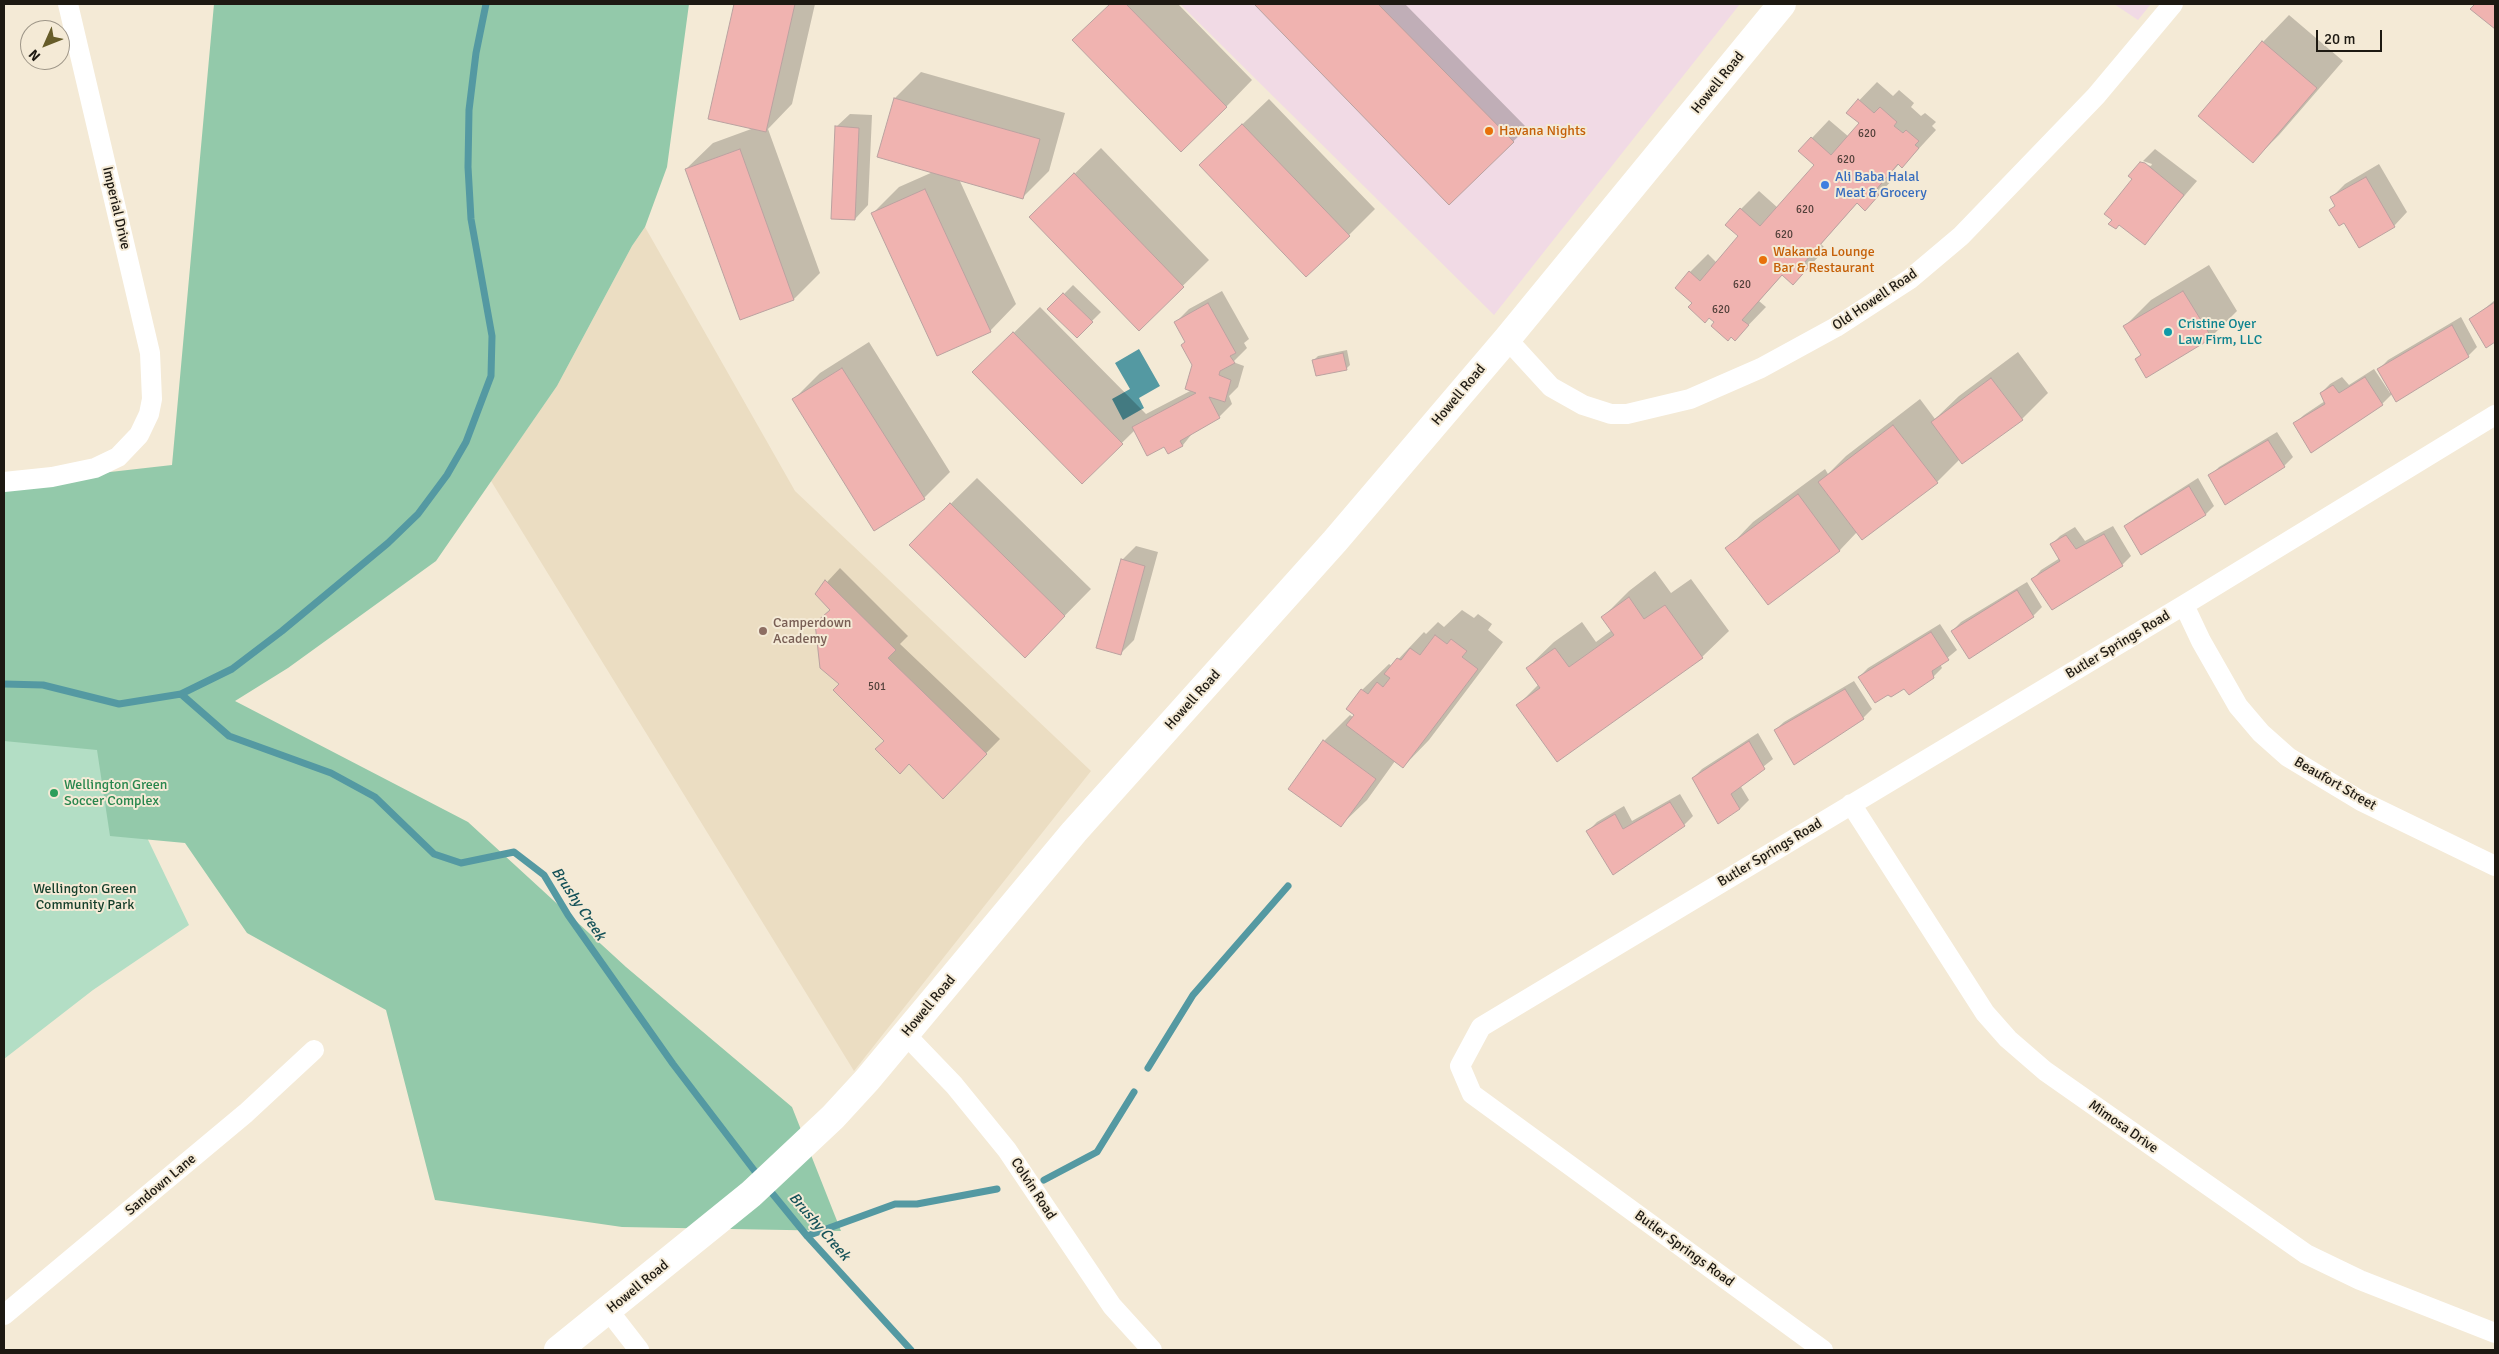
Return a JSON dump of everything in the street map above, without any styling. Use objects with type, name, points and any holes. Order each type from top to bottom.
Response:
[{"type":"main road","name":"Howell Road","points":[[558,1350],[721,1220],[812,1137],[868,1080],[1074,832],[1335,541],[1507,339],[1782,4]]},
{"type":"street","name":"Imperial Drive","points":[[4,482],[52,477],[105,464],[118,457],[132,444],[149,414],[152,399],[150,353],[68,4]]},
{"type":"street","name":"Old Howell Road","points":[[1507,339],[1551,387],[1584,405],[1612,414],[1627,414],[1690,399],[1761,368],[1836,328],[1902,284],[1961,236],[2096,96],[2173,4]]},
{"type":"street","name":"Butler Springs Road","points":[[1823,1350],[1472,1094],[1460,1066],[1481,1027],[2184,605],[2495,415]]},
{"type":"street","name":"Beaufort Street","points":[[2184,605],[2201,641],[2238,706],[2261,733],[2288,757],[2361,801],[2495,866]]},
{"type":"street","name":"Mimosa Drive","points":[[1851,804],[1985,1013],[2008,1039],[2045,1072],[2306,1254],[2360,1280],[2495,1333]]},
{"type":"street","name":"Colvin Road","points":[[906,1034],[954,1085],[1007,1150],[1112,1306],[1152,1350]]},
{"type":"street","name":"Sandown Lane","points":[[4,1315],[246,1114],[314,1050]]},
{"type":"street","points":[[608,1310],[639,1350]]},
{"type":"shaded area","points":[[1180,4],[1740,4],[1494,315]]},
{"type":"shaded area","points":[[2114,4],[2151,4],[2138,20]]},
{"type":"shaded area","name":"Camperdown Academy","points":[[645,227],[795,491],[1091,771],[854,1071],[491,481],[557,386],[632,246]]},
{"type":"green space","points":[[214,4],[689,4],[667,167],[645,227],[632,246],[557,386],[436,561],[288,668],[235,701],[468,822],[626,967],[792,1107],[841,1231],[622,1227],[435,1200],[386,1010],[247,933],[185,843],[110,836],[97,750],[4,741],[4,484],[172,465]]},
{"type":"green space","name":"Wellington Green Community Park","points":[[4,684],[78,694],[189,925],[93,990],[4,1059]]},
{"type":"water","points":[[1139,349],[1160,386],[1139,398],[1144,408],[1123,420],[1112,399],[1130,389],[1115,363]]},
{"type":"building","points":[[734,4],[795,4],[766,132],[708,119]]},
{"type":"building","points":[[1110,4],[1126,4],[1227,107],[1181,152],[1072,40]]},
{"type":"building","points":[[1254,4],[1378,4],[1514,142],[1449,205]]},
{"type":"building","points":[[2475,4],[2495,4],[2495,29],[2470,9]]},
{"type":"building","points":[[2262,41],[2317,88],[2253,163],[2198,116]]},
{"type":"building","points":[[894,98],[1040,139],[1023,199],[877,157]]},
{"type":"building","points":[[1858,99],[1874,113],[1880,107],[1897,122],[1894,126],[1903,133],[1906,130],[1919,141],[1915,145],[1919,148],[1902,168],[1898,164],[1875,191],[1879,195],[1865,211],[1857,203],[1804,263],[1809,267],[1793,285],[1782,275],[1742,320],[1749,325],[1735,341],[1731,337],[1728,341],[1711,326],[1714,322],[1709,318],[1705,323],[1688,307],[1692,303],[1675,288],[1689,271],[1700,281],[1738,236],[1725,225],[1740,208],[1760,226],[1814,165],[1798,151],[1811,137],[1831,155],[1859,123],[1846,113]]},
{"type":"building","points":[[1242,124],[1350,236],[1306,277],[1199,165]]},
{"type":"building","points":[[835,126],[859,128],[855,220],[831,219]]},
{"type":"building","points":[[740,149],[794,300],[740,320],[685,169]]},
{"type":"building","points":[[2140,162],[2145,163],[2184,195],[2145,245],[2119,225],[2116,229],[2108,224],[2112,220],[2104,214],[2132,179],[2128,176]]},
{"type":"building","points":[[1074,173],[1184,287],[1139,331],[1029,217]]},
{"type":"building","points":[[2366,177],[2395,227],[2359,248],[2344,223],[2339,226],[2329,210],[2335,206],[2330,197]]},
{"type":"building","points":[[925,189],[991,332],[937,356],[871,213]]},
{"type":"building","name":"Cristine Oyer Law Firm, LLC","points":[[2183,291],[2212,338],[2146,378],[2135,359],[2141,355],[2123,326]]},
{"type":"building","points":[[1063,293],[1093,322],[1077,338],[1047,309]]},
{"type":"building","points":[[2495,302],[2495,342],[2486,348],[2469,319]]},
{"type":"building","points":[[1208,303],[1236,353],[1230,356],[1235,363],[1220,371],[1219,375],[1231,380],[1225,402],[1209,397],[1220,418],[1180,441],[1183,446],[1168,454],[1164,447],[1147,456],[1132,427],[1196,393],[1185,389],[1192,365],[1181,345],[1185,342],[1174,322]]},
{"type":"building","points":[[2452,325],[2469,357],[2396,402],[2377,369]]},
{"type":"building","points":[[1013,332],[1123,444],[1082,484],[972,372]]},
{"type":"building","points":[[1343,353],[1347,370],[1316,376],[1312,360]]},
{"type":"building","points":[[842,368],[925,499],[874,531],[792,399]]},
{"type":"building","points":[[2365,377],[2383,405],[2311,453],[2293,423],[2325,404],[2320,393],[2333,385],[2339,393]]},
{"type":"building","points":[[1991,378],[2023,420],[1962,464],[1931,422]]},
{"type":"building","points":[[1893,425],[1938,483],[1862,540],[1818,482]]},
{"type":"building","points":[[2268,440],[2285,467],[2225,505],[2208,475]]},
{"type":"building","points":[[2189,486],[2206,515],[2141,555],[2124,526]]},
{"type":"building","points":[[1798,494],[1840,551],[1768,605],[1725,548]]},
{"type":"building","points":[[950,503],[1065,616],[1025,658],[909,545]]},
{"type":"building","points":[[2104,534],[2123,566],[2052,610],[2031,579],[2060,561],[2050,544],[2066,535],[2076,549]]},
{"type":"building","points":[[1121,559],[1145,566],[1121,655],[1096,648]]},
{"type":"building","points":[[825,580],[896,650],[888,658],[987,754],[943,799],[909,764],[900,774],[875,749],[884,741],[833,690],[839,684],[820,668],[815,623],[830,610],[815,594]]},
{"type":"building","points":[[2017,590],[2034,617],[1969,659],[1951,631]]},
{"type":"building","points":[[1629,597],[1644,619],[1665,605],[1703,658],[1557,762],[1516,705],[1540,688],[1526,668],[1555,648],[1569,667],[1614,635],[1601,617]]},
{"type":"building","points":[[1931,632],[1949,660],[1932,671],[1934,678],[1909,695],[1904,689],[1891,697],[1888,695],[1875,703],[1858,677]]},
{"type":"building","points":[[1435,635],[1447,644],[1451,639],[1467,651],[1462,657],[1478,669],[1403,768],[1346,725],[1354,715],[1346,709],[1361,689],[1368,694],[1377,682],[1383,687],[1390,678],[1384,674],[1397,658],[1401,660],[1410,648],[1420,655]]},
{"type":"building","points":[[1845,689],[1864,719],[1794,765],[1774,730]]},
{"type":"building","points":[[1323,740],[1376,779],[1341,827],[1288,789]]},
{"type":"building","points":[[1749,741],[1765,769],[1731,794],[1740,809],[1718,824],[1692,778]]},
{"type":"building","points":[[1670,802],[1685,826],[1613,875],[1586,831],[1615,814],[1623,829]]},
{"type":"waterway","points":[[4,684],[43,685],[119,704],[181,694],[232,669],[282,631],[388,543],[418,514],[447,475],[466,442],[491,376],[492,336],[471,219],[468,167],[469,110],[476,53],[486,4]]},
{"type":"waterway","name":"Brushy Creek","points":[[181,694],[229,736],[331,773],[375,797],[434,854],[461,863],[514,852],[544,875],[568,915],[673,1064],[760,1178]]},
{"type":"waterway","points":[[1148,1068],[1193,995],[1288,886]]},
{"type":"waterway","points":[[1044,1180],[1097,1152],[1134,1092]]},
{"type":"waterway","name":"Brushy Creek","points":[[767,1187],[807,1236],[911,1350]]},
{"type":"waterway","points":[[807,1236],[895,1204],[917,1204],[997,1189]]},
{"type":"place","name":"Havana Nights","points":[[1489,131]]},
{"type":"place","name":"Ali Baba Halal Meat & Grocery","points":[[1825,185]]},
{"type":"place","name":"Wakanda Lounge Bar & Restaurant","points":[[1763,260]]},
{"type":"place","name":"Cristine Oyer Law Firm, LLC","points":[[2168,332]]},
{"type":"place","name":"Camperdown Academy","points":[[763,631]]},
{"type":"place","name":"Wellington Green Soccer Complex","points":[[54,793]]}]
